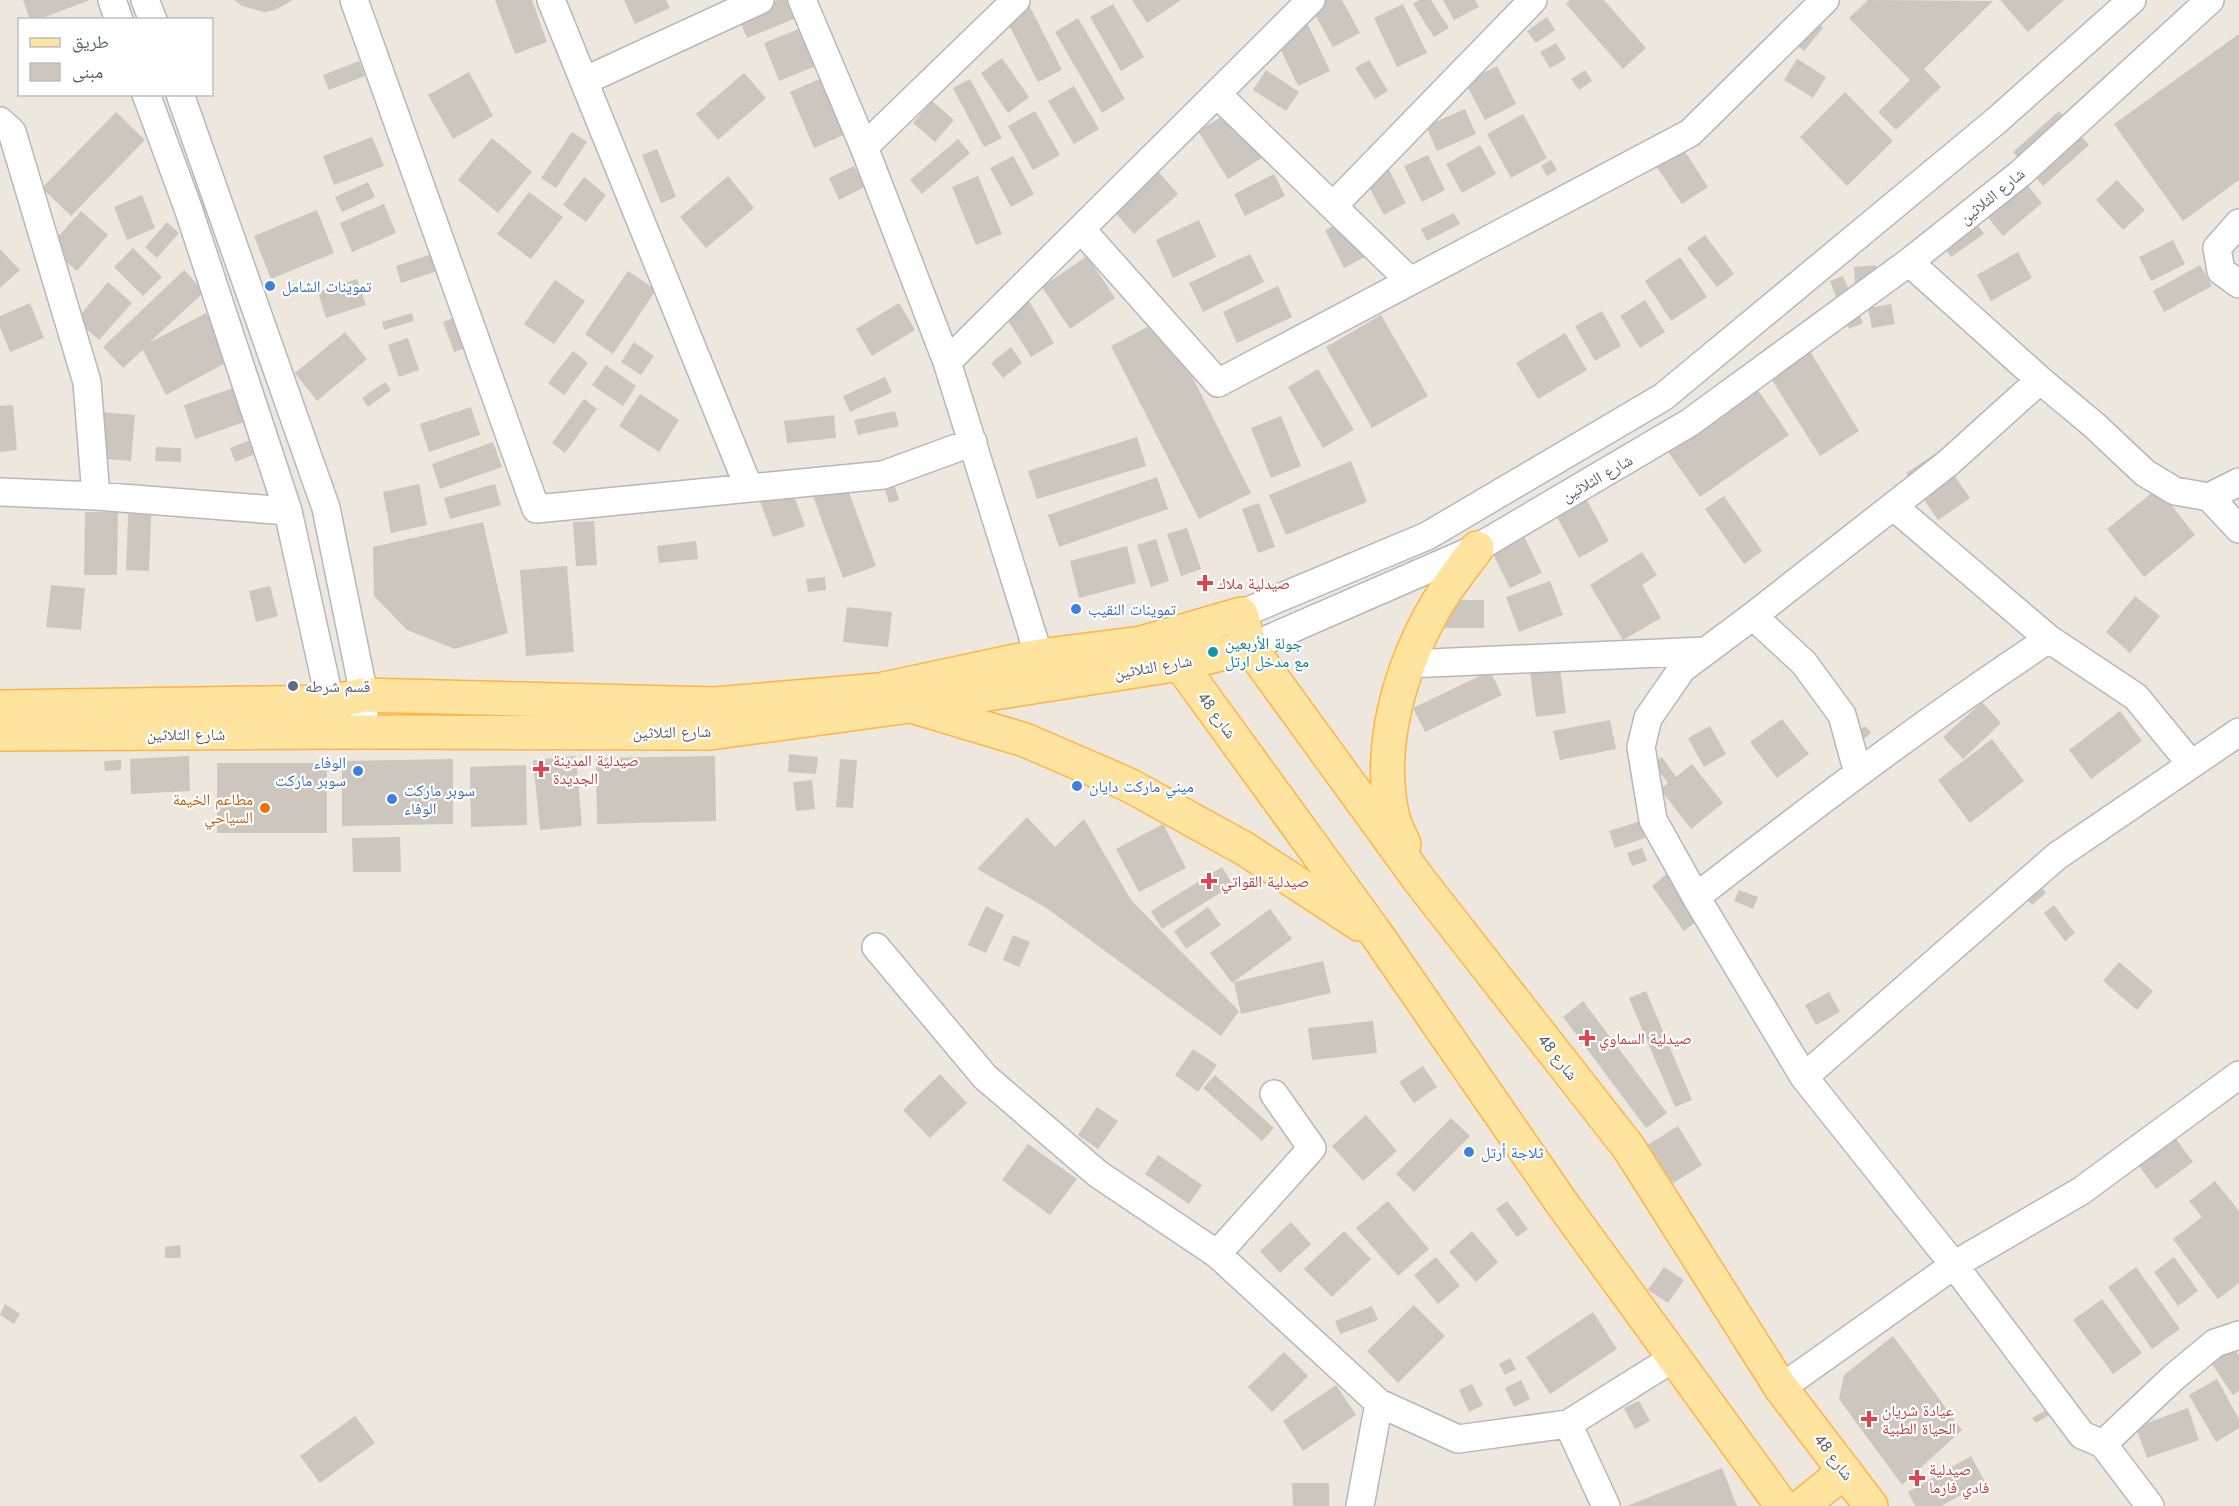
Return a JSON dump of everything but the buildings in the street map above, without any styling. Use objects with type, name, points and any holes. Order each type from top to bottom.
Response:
[{"type":"main road","points":[[1420,881],[1394,820],[1388,788],[1389,749],[1395,713],[1408,664],[1421,634],[1439,602],[1478,548]]},
{"type":"main road","name":"شارع الثلاثين","points":[[0,734],[328,718],[364,695],[714,704],[879,690],[1039,656],[1141,643],[1241,614]]},
{"type":"main road","name":"شارع 48","points":[[1241,614],[1250,647],[1420,881],[1629,1148],[1781,1388],[1871,1506]]},
{"type":"main road","name":"شارع 48","points":[[1141,643],[1180,664],[1377,935],[1561,1202],[1782,1506]]},
{"type":"main road","name":"شارع الثلاثين","points":[[0,707],[328,718],[364,732],[710,733],[910,706],[1180,664],[1250,647]]},
{"type":"main road","points":[[910,706],[1025,740],[1129,785],[1245,849],[1377,935]]},
{"type":"main road","points":[[1802,1506],[1845,1471]]},
{"type":"street","points":[[112,0],[118,18]]},
{"type":"street","points":[[146,0],[152,18]]},
{"type":"street","points":[[354,0],[536,509],[883,475],[973,442]]},
{"type":"street","points":[[551,0],[749,488]]},
{"type":"street","points":[[584,81],[760,0]]},
{"type":"street","points":[[802,0],[864,147],[947,362],[1039,656]]},
{"type":"street","points":[[864,147],[1016,0]]},
{"type":"street","points":[[947,362],[1311,0]]},
{"type":"street","points":[[1332,206],[1533,0]]},
{"type":"street","points":[[1081,229],[1218,383],[1689,133],[1825,0]]},
{"type":"street","name":"شارع الثلاثين","points":[[1250,647],[1478,548],[1689,423],[1909,262],[2021,173],[2211,0]]},
{"type":"street","name":"شارع الثلاثين","points":[[1241,614],[1427,536],[1663,397],[1996,121],[2127,2]]},
{"type":"street","points":[[1217,94],[1410,281]]},
{"type":"street","points":[[147,96],[188,208],[288,511],[328,718]]},
{"type":"street","points":[[181,96],[326,508],[364,695],[364,732]]},
{"type":"street","points":[[0,121],[12,132],[87,382],[96,496]]},
{"type":"street","points":[[2239,223],[2217,248],[2221,271],[2239,284]]},
{"type":"street","points":[[1909,262],[2145,473],[2175,491],[2210,496],[2239,482]]},
{"type":"street","points":[[2040,380],[1948,463],[1682,669],[1648,718],[1641,747],[1653,820],[1696,897],[1804,1077],[1954,1265],[2082,1435],[2103,1444],[2150,1506]]},
{"type":"street","points":[[0,492],[96,496],[288,511]]},
{"type":"street","points":[[2210,496],[2239,529]]},
{"type":"street","points":[[1893,507],[2049,639],[2136,697],[2191,764]]},
{"type":"street","points":[[1753,616],[1804,663],[1842,715],[1858,773]]},
{"type":"street","points":[[1696,897],[1858,773],[1994,674],[2049,639]]},
{"type":"street","points":[[1408,664],[1706,651]]},
{"type":"street","points":[[1804,1077],[2057,856],[2239,732]]},
{"type":"street","points":[[876,947],[985,1077],[1098,1174],[1216,1254],[1379,1403],[1458,1439],[1568,1424],[1675,1357]]},
{"type":"street","points":[[1781,1388],[1954,1265],[2081,1191],[2238,1077]]},
{"type":"street","points":[[1216,1254],[1312,1148],[1274,1094]]},
{"type":"street","points":[[2103,1444],[2174,1377],[2215,1343],[2239,1335]]},
{"type":"street","points":[[1360,1506],[1379,1403]]},
{"type":"street","points":[[1568,1424],[1606,1506]]},
{"type":"place","name":"تموينات الشامل","points":[[270,286]]},
{"type":"place","name":"صيدلية ملاك","points":[[1205,583]]},
{"type":"place","name":"تموينات النقيب","points":[[1076,609]]},
{"type":"place","name":"جولة الأربعين مع مدخل ارتل","points":[[1213,652]]},
{"type":"place","name":"قسم شرطه","points":[[293,686]]},
{"type":"place","name":"صيدلية المدينة الجديدة","points":[[541,769]]},
{"type":"place","name":"الوفاء سوبر ماركت","points":[[358,771]]},
{"type":"place","name":"ميني ماركت دايان","points":[[1077,786]]},
{"type":"place","name":"سوبر ماركت الوفاء","points":[[392,799]]},
{"type":"place","name":"مطاعم الخيمة السياحي","points":[[265,808]]},
{"type":"place","name":"صيدلية القواتي","points":[[1209,881]]},
{"type":"place","name":"صيدلية السماوي","points":[[1587,1038]]},
{"type":"place","name":"ثلاجة أرتل","points":[[1469,1152]]},
{"type":"place","name":"عيادة شريان الحياة الطبية","points":[[1869,1419]]},
{"type":"place","name":"صيدلية فادي فارما","points":[[1917,1478]]}]
